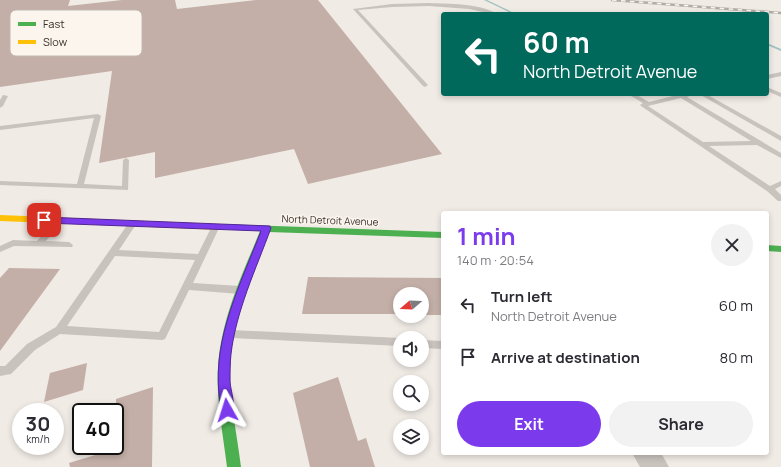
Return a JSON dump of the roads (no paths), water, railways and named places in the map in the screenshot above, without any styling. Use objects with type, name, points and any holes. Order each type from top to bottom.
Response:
[{"type":"main road","name":"North Detroit Avenue","points":[[0,218],[441,235]]},
{"type":"main road","points":[[234,467],[224,382],[225,355],[229,334],[243,290],[266,228]]},
{"type":"main road","points":[[769,248],[781,249]]},
{"type":"street","points":[[647,455],[656,467]]},
{"type":"lane","points":[[425,85],[355,9],[394,4],[429,4],[474,8],[491,12]]},
{"type":"lane","points":[[769,77],[781,74]]},
{"type":"lane","points":[[769,90],[781,95]]},
{"type":"lane","points":[[0,106],[5,96]]},
{"type":"lane","points":[[634,96],[648,104]]},
{"type":"lane","points":[[781,156],[681,96],[643,105],[770,189],[781,199]]},
{"type":"lane","points":[[706,96],[781,139]]},
{"type":"lane","points":[[0,128],[98,116],[80,186]]},
{"type":"lane","points":[[702,144],[758,143]]},
{"type":"lane","points":[[0,183],[125,188],[126,160]]},
{"type":"lane","points":[[770,189],[781,184]]},
{"type":"lane","points":[[39,244],[59,221]]},
{"type":"lane","points":[[0,371],[7,371],[31,347],[59,330],[133,223]]},
{"type":"lane","points":[[59,330],[162,336],[216,226]]},
{"type":"lane","points":[[0,249],[13,243],[69,245]]},
{"type":"lane","points":[[113,253],[201,257]]},
{"type":"lane","points":[[186,286],[243,290]]},
{"type":"lane","points":[[229,334],[393,342]]},
{"type":"lane","points":[[429,344],[441,345]]},
{"type":"waterway","points":[[485,0],[511,12]]},
{"type":"waterway","points":[[769,45],[781,50]]},
{"type":"railway","points":[[612,0],[768,12]]},
{"type":"railway","points":[[769,12],[781,13]]}]
